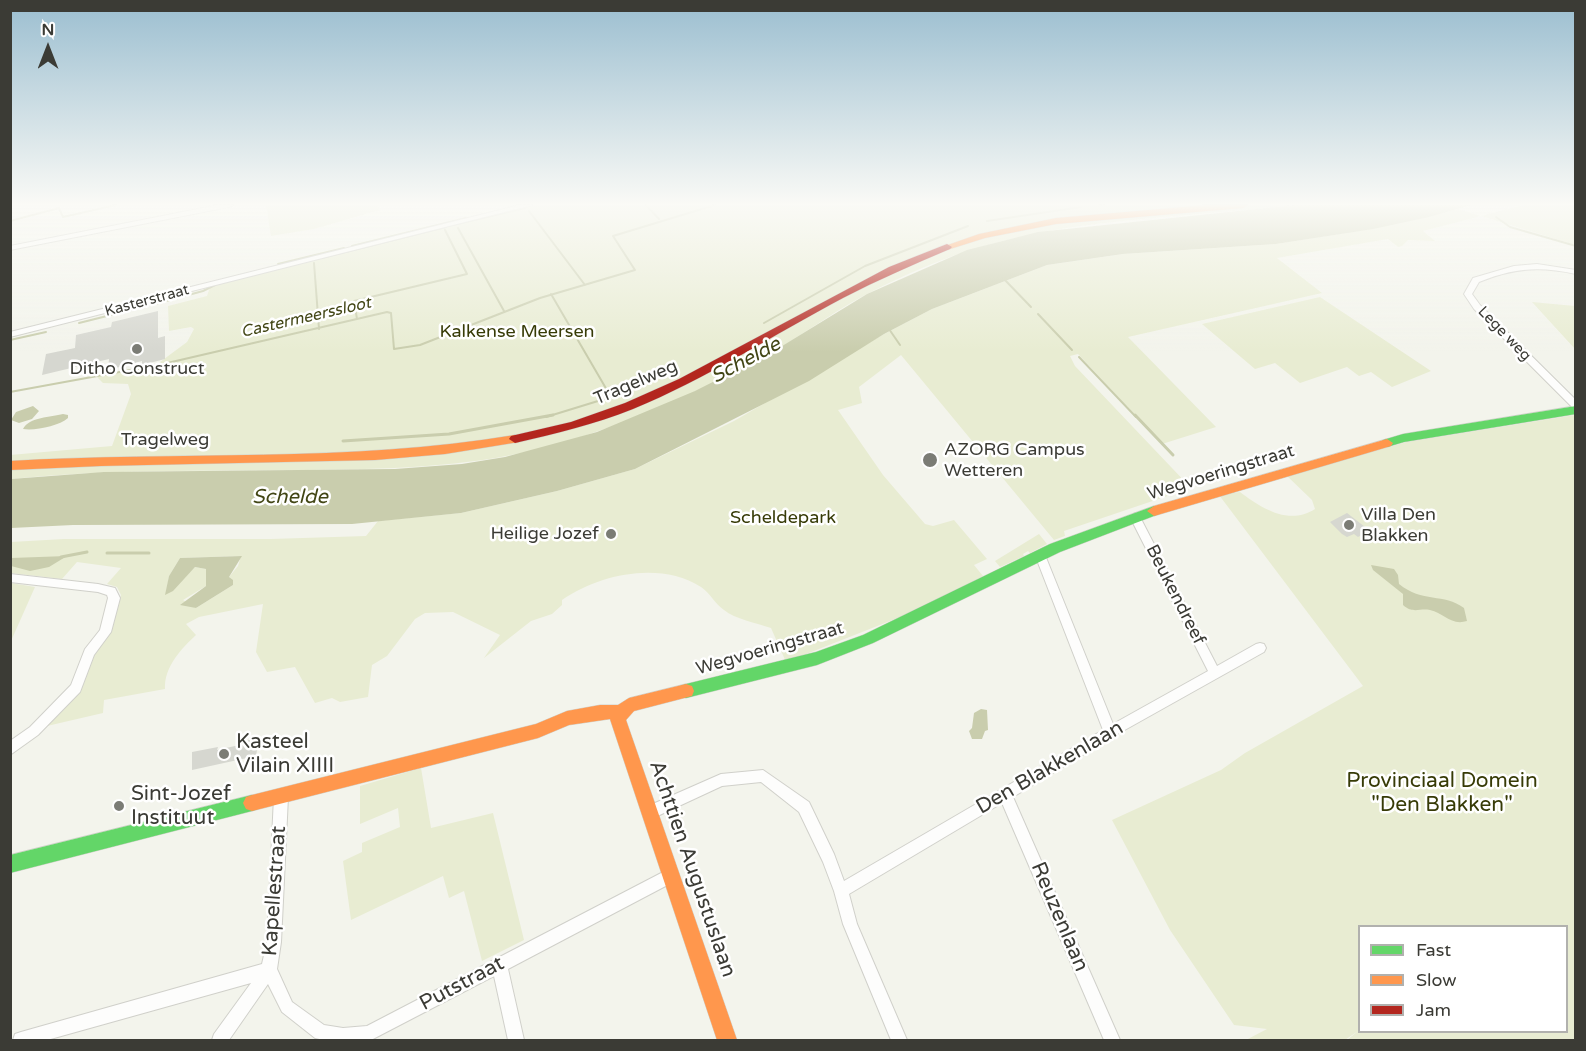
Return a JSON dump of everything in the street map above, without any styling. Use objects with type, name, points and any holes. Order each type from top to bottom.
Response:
[{"type":"street","name":"Kasterstraat","points":[[10,335],[333,254]]},
{"type":"street","name":"Tragelweg","points":[[10,466],[107,458],[378,457],[507,442],[592,421],[660,394],[738,355],[890,270],[931,254]]},
{"type":"street","name":"Lege weg","points":[[1575,272],[1539,265],[1512,267],[1476,280],[1468,294],[1477,307],[1575,408]]},
{"type":"street","name":"Wegvoeringstraat","points":[[10,864],[538,732],[556,721],[608,711],[621,712],[629,705],[817,658],[868,639],[1040,555],[1105,527],[1135,517],[1403,438],[1575,408]]},
{"type":"street","name":"Beukendreef","points":[[1135,517],[1215,673]]},
{"type":"street","points":[[1040,555],[1110,732]]},
{"type":"street","points":[[10,578],[98,588],[111,591],[114,598],[105,632],[88,652],[76,688],[34,731],[10,749]]},
{"type":"street","name":"Den Blakkenlaan","points":[[842,891],[1110,732],[1260,648]]},
{"type":"street","name":"Achttien Augustuslaan","points":[[621,712],[618,720],[672,875],[722,1039]]},
{"type":"street","points":[[651,812],[720,780],[763,776],[804,807],[842,891],[850,924],[899,1041]]},
{"type":"street","name":"Reuzenlaan","points":[[1005,794],[1112,1041]]},
{"type":"street","name":"Kapellestraat","points":[[220,1041],[270,970],[274,942],[281,797]]},
{"type":"street","name":"Putstraat","points":[[270,970],[287,1007],[321,1032],[343,1036],[368,1034],[672,875]]},
{"type":"street","points":[[499,964],[516,1041]]},
{"type":"street","points":[[21,1041],[270,970]]},
{"type":"green space","name":"Kalkense Meersen","points":[[337,254],[961,254],[932,264],[883,286],[847,305],[774,351],[660,408],[600,431],[539,449],[452,464],[394,468],[121,472],[11,479],[10,455],[112,446],[131,394],[128,384],[103,383],[97,377],[156,365],[187,342],[194,329],[191,327],[169,331],[168,306],[207,296],[210,287]]},
{"type":"green space","name":"Scheldepark","points":[[1123,254],[1300,254],[1277,258],[1322,293],[1128,337],[1216,427],[1162,444],[1078,354],[1070,356],[1075,366],[1191,488],[1064,531],[1065,536],[1054,540],[901,355],[859,387],[862,403],[838,410],[883,475],[925,524],[933,526],[954,520],[987,559],[974,565],[983,576],[923,608],[786,662],[771,628],[729,613],[701,587],[667,574],[630,574],[594,583],[577,591],[562,600],[562,605],[552,614],[531,621],[484,658],[500,635],[453,612],[425,613],[415,619],[387,656],[372,665],[368,697],[340,702],[332,698],[315,703],[295,667],[267,672],[256,652],[263,604],[199,617],[186,624],[196,635],[179,652],[170,666],[165,689],[104,700],[103,713],[47,726],[91,656],[119,600],[121,595],[117,587],[107,584],[121,568],[77,562],[62,579],[11,573],[11,542],[64,539],[271,539],[366,536],[378,521],[461,513],[557,491],[635,469],[734,421],[884,334],[932,309],[1047,265]],"holes":[[[241,556],[238,566],[229,577],[233,585],[196,608],[183,600],[206,586],[206,569],[195,567],[166,594],[169,576],[180,558]]]},
{"type":"green space","points":[[1320,297],[1431,371],[1392,387],[1371,372],[1359,376],[1347,367],[1300,383],[1275,363],[1255,369],[1202,324]]},
{"type":"green space","points":[[1532,302],[1575,306],[1575,349]]},
{"type":"green space","name":"Provinciaal Domein \"Den Blakken\"","points":[[1575,415],[1575,1040],[1347,1040],[1358,1031],[1345,1040],[1246,1040],[1267,1029],[1234,1025],[1170,930],[1112,820],[1221,770],[1245,753],[1363,686],[1219,495],[1240,492],[1266,509],[1285,515],[1305,514],[1315,509],[1312,500],[1286,475],[1407,442]]},
{"type":"green space","points":[[1039,534],[1047,544],[1030,553],[1028,551],[1023,554],[1024,556],[1000,567],[995,561]]},
{"type":"green space","points":[[11,583],[35,587],[11,641]]},
{"type":"green space","points":[[421,768],[431,828],[493,813],[524,940],[482,961],[464,891],[449,898],[443,876],[351,920],[343,861],[362,852],[362,843],[400,827],[398,808],[360,824],[360,786]]},
{"type":"water","name":"Schelde","points":[[958,254],[1123,254],[1047,265],[932,309],[884,334],[809,381],[635,469],[557,491],[461,513],[352,524],[73,525],[11,528],[11,479],[104,472],[395,469],[462,464],[505,457],[597,432],[695,391],[774,351],[867,294]]},
{"type":"water","points":[[33,406],[39,411],[32,419],[19,423],[11,420],[16,412]]},
{"type":"water","points":[[68,415],[68,418],[53,426],[23,429],[35,420]]},
{"type":"water","points":[[67,556],[49,567],[30,571],[11,566],[11,558]]},
{"type":"water","points":[[242,556],[229,577],[233,580],[233,585],[196,608],[180,605],[206,586],[206,569],[195,567],[173,591],[165,595],[169,576],[180,558]]},
{"type":"water","points":[[1371,565],[1394,569],[1398,575],[1399,584],[1416,594],[1456,603],[1464,608],[1467,621],[1456,622],[1430,610],[1407,608],[1403,605],[1403,594],[1373,570]]},
{"type":"water","points":[[981,709],[987,710],[988,730],[985,731],[982,739],[972,739],[969,731],[972,728],[974,713]]},
{"type":"building","points":[[158,311],[158,338],[165,336],[165,359],[142,365],[142,361],[108,370],[109,359],[42,375],[46,354],[75,348],[76,335],[111,327],[112,322]]},
{"type":"building","name":"Villa Den Blakken","points":[[1347,513],[1370,531],[1358,537],[1354,534],[1347,537],[1342,534],[1330,522]]},
{"type":"building","name":"Kasteel Vilain XIIII","points":[[259,738],[256,756],[192,770],[192,752],[218,747],[217,750]]},
{"type":"waterway","points":[[278,264],[319,254]]},
{"type":"waterway","points":[[321,258],[337,254]]},
{"type":"waterway","points":[[357,319],[354,301],[467,274],[457,254]]},
{"type":"waterway","points":[[472,254],[504,311]]},
{"type":"waterway","points":[[562,254],[585,285]]},
{"type":"waterway","name":"Castermeerssloot","points":[[585,285],[635,270],[625,254]]},
{"type":"waterway","points":[[764,323],[865,266],[896,254]]},
{"type":"waterway","points":[[314,263],[319,328]]},
{"type":"waterway","points":[[1003,278],[1031,307]]},
{"type":"waterway","points":[[155,304],[203,291],[215,285]]},
{"type":"waterway","name":"Castermeerssloot","points":[[551,295],[585,285]]},
{"type":"waterway","name":"Castermeerssloot","points":[[357,319],[391,313],[394,349],[420,345],[551,295]]},
{"type":"waterway","points":[[551,295],[611,397],[552,415]]},
{"type":"waterway","points":[[79,323],[131,310]]},
{"type":"waterway","points":[[1038,314],[1072,350]]},
{"type":"waterway","name":"Castermeerssloot","points":[[319,328],[357,319]]},
{"type":"waterway","name":"Castermeerssloot","points":[[10,392],[163,364],[319,328]]},
{"type":"waterway","points":[[889,329],[900,345]]},
{"type":"waterway","points":[[10,340],[46,332]]},
{"type":"waterway","points":[[1079,357],[1136,417]]},
{"type":"waterway","points":[[343,441],[449,434],[552,415]]},
{"type":"waterway","points":[[546,417],[552,415]]},
{"type":"waterway","points":[[1135,415],[1173,455]]},
{"type":"waterway","points":[[61,557],[87,552]]},
{"type":"waterway","points":[[107,553],[149,553]]},
{"type":"traffic: fast","points":[[1387,443],[1403,438],[1576,410]]},
{"type":"traffic: fast","points":[[686,691],[817,658],[868,639],[1055,548],[1154,511]]},
{"type":"traffic: fast","points":[[10,864],[252,803]]},
{"type":"traffic: slow","points":[[10,466],[101,461],[375,456],[515,439]]},
{"type":"traffic: slow","points":[[1154,511],[1387,443]]},
{"type":"traffic: slow","points":[[252,803],[538,731],[567,718],[600,712],[621,712],[629,705],[686,691]]},
{"type":"traffic: slow","points":[[621,712],[618,720],[727,1040]]},
{"type":"traffic: jam","points":[[515,439],[573,426],[629,406],[735,354],[892,269],[929,254]]},
{"type":"place","name":"Ditho Construct","points":[[137,349]]},
{"type":"place","name":"AZORG Campus Wetteren","points":[[930,460]]},
{"type":"place","name":"Villa Den Blakken","points":[[1349,525]]},
{"type":"place","name":"Heilige Jozef","points":[[611,534]]},
{"type":"place","name":"Kasteel Vilain XIIII","points":[[224,754]]},
{"type":"place","name":"Sint-Jozef Instituut","points":[[119,806]]}]
